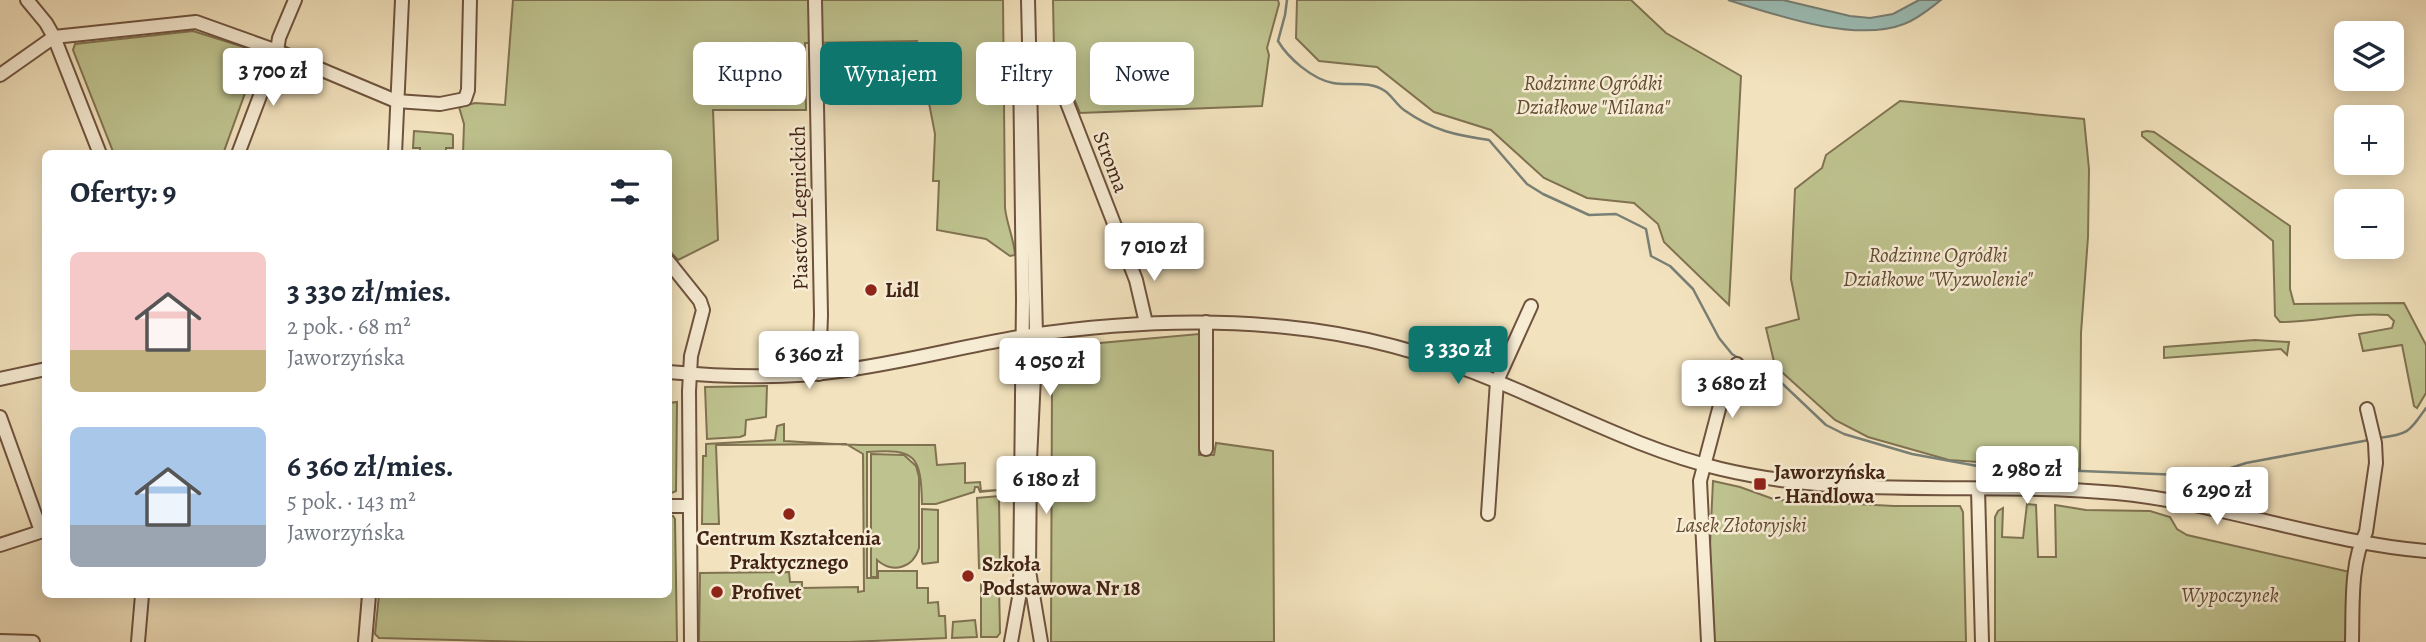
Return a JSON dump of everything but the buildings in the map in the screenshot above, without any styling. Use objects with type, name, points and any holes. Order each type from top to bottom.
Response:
[{"type":"street","points":[[27,0],[54,37],[98,150]]},
{"type":"street","points":[[240,150],[295,0]]},
{"type":"street","points":[[395,150],[402,0]]},
{"type":"street","points":[[0,75],[54,37],[196,22],[277,51],[397,101],[440,104],[465,99],[468,90],[470,0]]},
{"type":"street","name":"Piastów Legnickich","points":[[815,0],[821,315],[819,374]]},
{"type":"street","points":[[1020,0],[1025,581],[1041,642]]},
{"type":"street","points":[[1028,0],[1029,42]]},
{"type":"street","points":[[1011,642],[1025,581],[1036,335],[1030,105]]},
{"type":"street","name":"Stroma","points":[[1068,105],[1136,280],[1146,323]]},
{"type":"street","points":[[672,266],[700,301],[703,310],[694,343],[690,374],[691,642]]},
{"type":"street","points":[[1488,514],[1497,382],[1531,306]]},
{"type":"street","points":[[1206,322],[1206,449]]},
{"type":"street","points":[[672,372],[773,376],[819,374],[1023,337],[1146,323],[1206,322],[1292,327],[1366,340],[1423,356],[1497,382],[1632,441],[1704,465],[1768,478],[1833,486],[2075,491],[2156,498],[2361,542],[2426,551]]},
{"type":"street","points":[[1708,642],[1700,481],[1724,390],[1737,364]]},
{"type":"street","points":[[0,379],[42,370]]},
{"type":"street","points":[[2353,642],[2356,572],[2361,542],[2366,532],[2374,480],[2374,438],[2367,410]]},
{"type":"street","points":[[0,417],[42,527]]},
{"type":"street","points":[[1978,489],[1982,642]]},
{"type":"street","points":[[672,506],[689,506]]},
{"type":"street","points":[[0,545],[42,530]]},
{"type":"street","points":[[138,642],[142,598]]},
{"type":"street","points":[[365,642],[369,598]]},
{"type":"street","points":[[0,641],[33,642]]},
{"type":"green space","points":[[513,0],[1003,0],[1003,42],[976,42],[976,105],[1004,105],[1005,208],[1015,255],[1010,256],[986,239],[937,230],[939,181],[933,181],[935,134],[929,105],[962,105],[962,42],[693,42],[693,105],[806,105],[806,110],[713,110],[718,240],[678,260],[672,253],[672,150],[463,150],[464,124],[459,107],[475,103],[505,105]]},
{"type":"green space","points":[[1053,0],[1278,0],[1279,4],[1267,48],[1269,55],[1262,106],[1080,113],[1076,103],[1076,42],[1054,42]]},
{"type":"green space","name":"Rodzinne Ogródki Działkowe \"Milana\"","points":[[1297,0],[1631,0],[1666,33],[1741,76],[1729,305],[1664,242],[1658,224],[1634,203],[1587,198],[1544,178],[1491,130],[1434,112],[1377,67],[1319,61],[1296,38]]},
{"type":"green space","points":[[193,31],[247,48],[257,60],[224,150],[112,150],[73,50],[75,44]]},
{"type":"green space","name":"Rodzinne Ogródki Działkowe \"Wyzwolenie\"","points":[[1900,101],[2084,119],[2089,169],[2088,237],[2081,333],[2080,469],[1949,460],[1868,437],[1835,420],[1775,366],[1766,328],[1799,319],[1791,279],[1795,189],[1822,168],[1826,155]]},
{"type":"green space","points":[[414,131],[453,135],[453,148],[413,148]]},
{"type":"green space","points":[[2142,132],[2154,132],[2290,226],[2290,289],[2294,304],[2404,303],[2426,345],[2426,393],[2417,408],[2414,406],[2402,345],[2363,351],[2359,334],[2392,328],[2394,321],[2388,315],[2374,314],[2280,322],[2275,316],[2273,241],[2142,136]]},
{"type":"green space","points":[[1199,334],[1199,455],[1214,455],[1216,443],[1273,451],[1274,642],[1051,642],[1052,378],[1089,375],[1089,344]]},
{"type":"green space","points":[[2255,340],[2289,342],[2287,355],[2281,349],[2164,358],[2164,347]]},
{"type":"green space","points":[[767,386],[766,417],[746,420],[745,435],[740,437],[707,439],[705,387]]},
{"type":"green space","points":[[677,402],[676,491],[672,493],[672,403]]},
{"type":"green space","points":[[784,424],[784,441],[835,444],[716,445],[719,524],[702,524],[703,456],[706,456],[706,444],[775,440],[777,426]]},
{"type":"green space","points":[[847,445],[935,445],[937,465],[965,463],[965,483],[980,482],[981,491],[999,490],[980,492],[978,487],[975,487],[974,492],[936,504],[922,504],[920,475],[912,458],[896,452],[867,452],[867,578],[878,578],[878,571],[917,571],[917,588],[928,588],[928,603],[938,602],[939,616],[945,616],[946,638],[848,642],[699,642],[700,573],[789,572],[790,582],[802,582],[802,588],[858,587],[858,592],[864,591],[863,454]]},
{"type":"green space","points":[[871,454],[904,455],[916,466],[919,477],[919,548],[912,560],[902,567],[889,567],[877,560],[877,577],[871,577]]},
{"type":"green space","name":"Lasek Złotoryjski","points":[[1713,481],[1776,500],[1894,506],[1960,506],[1963,512],[1966,642],[1714,642],[1709,566]]},
{"type":"green space","points":[[999,496],[1000,570],[979,568],[977,498]]},
{"type":"green space","name":"Wypoczynek","points":[[2027,504],[2036,505],[2038,557],[2056,557],[2055,505],[2086,510],[2150,511],[2170,517],[2177,529],[2187,535],[2350,572],[2345,642],[1995,642],[1995,517],[2003,508],[2002,537],[2023,538]]},
{"type":"green space","points":[[922,509],[938,510],[938,562],[922,562]]},
{"type":"green space","points":[[672,516],[675,519],[677,642],[379,638],[375,634],[379,598],[672,598]]},
{"type":"green space","points":[[981,584],[999,584],[1000,633],[997,637],[981,637]]},
{"type":"green space","points":[[975,620],[977,637],[952,638],[953,622]]},
{"type":"water","points":[[1728,0],[1783,0],[1870,18],[1893,14],[1919,0],[1941,0],[1919,17],[1904,24],[1863,30],[1816,25]]},
{"type":"waterway","points":[[1287,0],[1278,41],[1301,67],[1325,81],[1366,84],[1379,88],[1388,93],[1404,110],[1425,123],[1455,134],[1489,140],[1527,184],[1543,194],[1589,215],[1616,214],[1646,229],[1651,256],[1670,266],[1693,289],[1719,338],[1732,354],[1746,363],[1768,370],[1826,425],[1844,434],[1912,454],[1983,467],[2206,476],[2246,463],[2369,440]]},
{"type":"waterway","points":[[2379,438],[2403,433],[2416,422],[2426,408]]},
{"type":"place","name":"Lidl","points":[[871,290]]},
{"type":"place","name":"Jaworzyńska - Handlowa","points":[[1760,484]]},
{"type":"place","name":"Centrum Kształcenia Praktycznego","points":[[789,514]]},
{"type":"place","name":"Szkoła Podstawowa Nr 18","points":[[968,576]]},
{"type":"place","name":"Profivet","points":[[717,592]]}]
